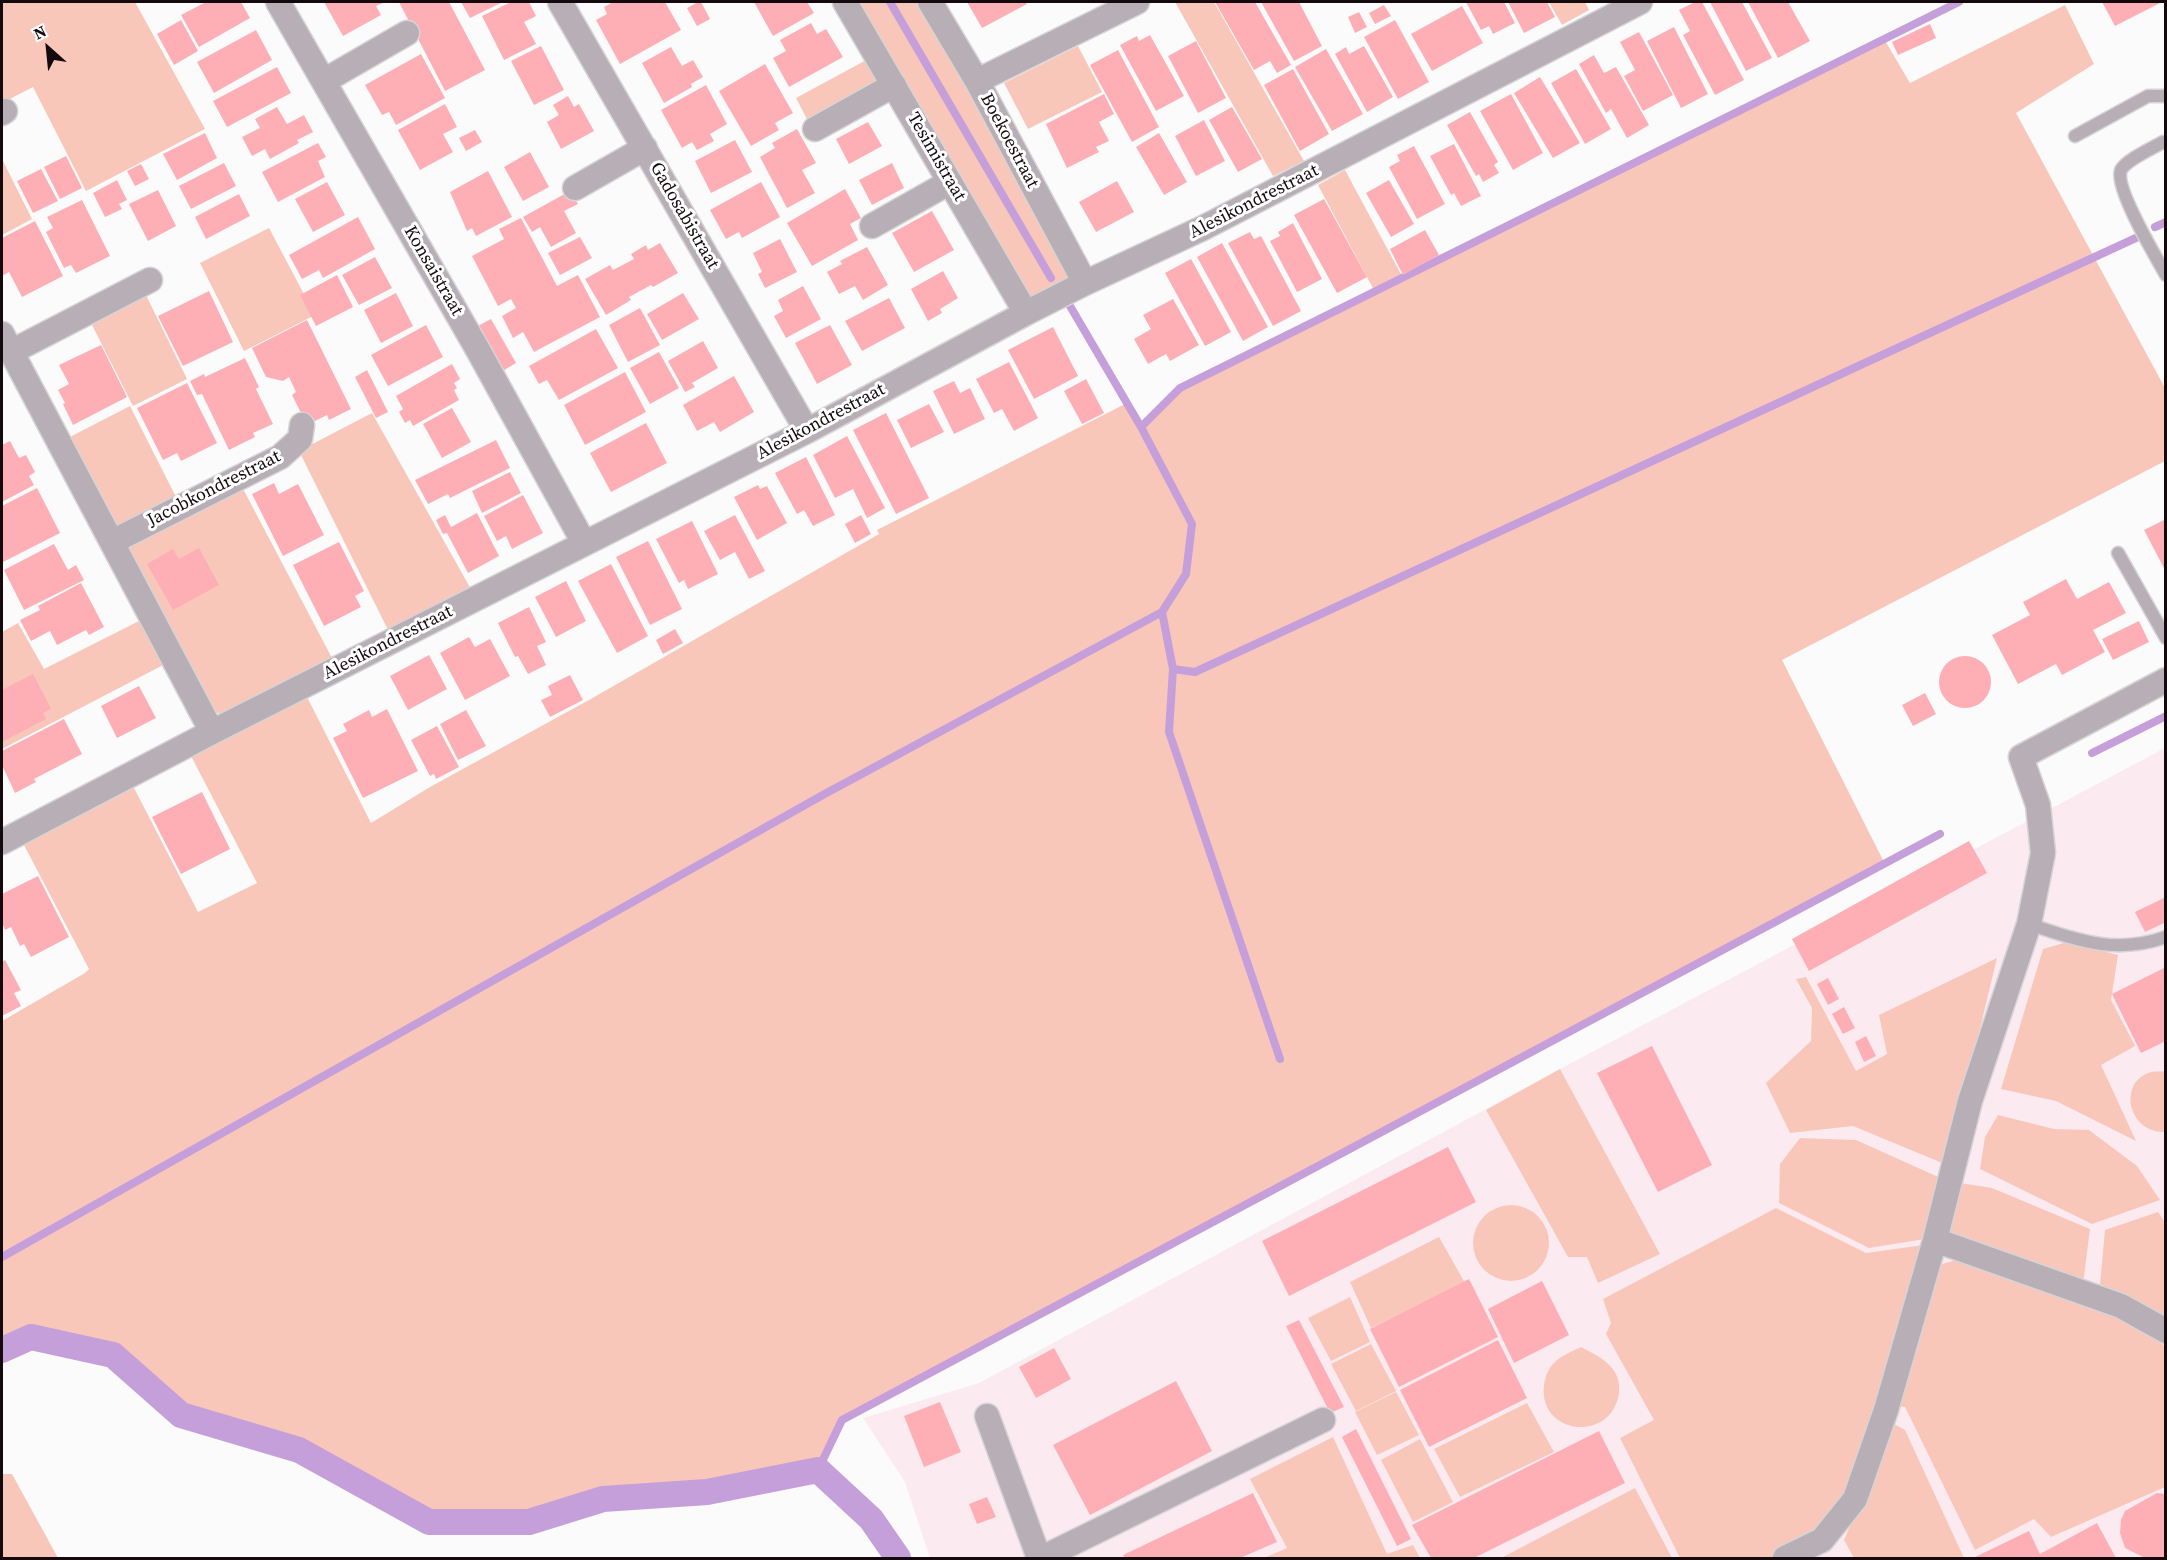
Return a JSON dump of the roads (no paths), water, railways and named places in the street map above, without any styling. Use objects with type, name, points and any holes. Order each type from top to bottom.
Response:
[{"type":"street","name":"Konsaistraat","points":[[278,2],[478,350],[584,543]]},
{"type":"street","name":"Gadosabistraat","points":[[561,2],[807,431]]},
{"type":"street","name":"Tesimistraat","points":[[846,2],[1026,313]]},
{"type":"street","name":"Boekoestraat","points":[[930,2],[976,81],[1085,283]]},
{"type":"street","points":[[976,81],[1137,2]]},
{"type":"street","name":"Alesikondrestraat","points":[[4,835],[807,431],[1026,313],[1203,228],[1640,2]]},
{"type":"street","points":[[324,81],[407,33]]},
{"type":"street","points":[[816,129],[894,86]]},
{"type":"street","points":[[575,188],[645,148]]},
{"type":"street","points":[[873,226],[950,182]]},
{"type":"street","points":[[150,280],[6,343],[212,732]]},
{"type":"street","name":"Jacobkondrestraat","points":[[112,542],[280,457],[300,439],[302,425]]},
{"type":"street","points":[[1785,1558],[1822,1540],[1854,1499],[1886,1410],[1935,1240],[1970,1101],[2029,924],[2043,853],[2038,805],[2021,757],[2166,680]]},
{"type":"street","points":[[1935,1240],[2121,1306],[2166,1331]]},
{"type":"street","points":[[987,1416],[1034,1557],[1323,1420]]},
{"type":"lane","points":[[2075,136],[2148,96],[2166,96]]},
{"type":"lane","points":[[2166,143],[2163,142],[2128,162],[2121,170],[2119,182],[2133,214],[2166,275]]},
{"type":"lane","points":[[2118,553],[2166,638]]},
{"type":"lane","points":[[2029,924],[2089,944],[2136,946],[2166,937]]},
{"type":"waterway","points":[[890,2],[1051,278]]},
{"type":"waterway","points":[[1141,427],[1180,388],[1959,2]]},
{"type":"waterway","points":[[2155,227],[2166,222]]},
{"type":"waterway","points":[[1162,612],[1173,669],[1195,672],[2138,237]]},
{"type":"waterway","points":[[2,1257],[821,796],[1162,612],[1186,574],[1192,524],[1141,427],[1070,306]]},
{"type":"waterway","points":[[1173,669],[1169,732],[1280,1059]]},
{"type":"waterway","points":[[2092,753],[2166,716]]},
{"type":"waterway","points":[[818,1470],[842,1420],[1940,834]]},
{"type":"waterway","points":[[2,1350],[31,1337],[113,1355],[181,1415],[299,1450],[429,1522],[529,1522],[603,1499],[707,1492],[818,1470],[871,1519],[898,1558]]}]
